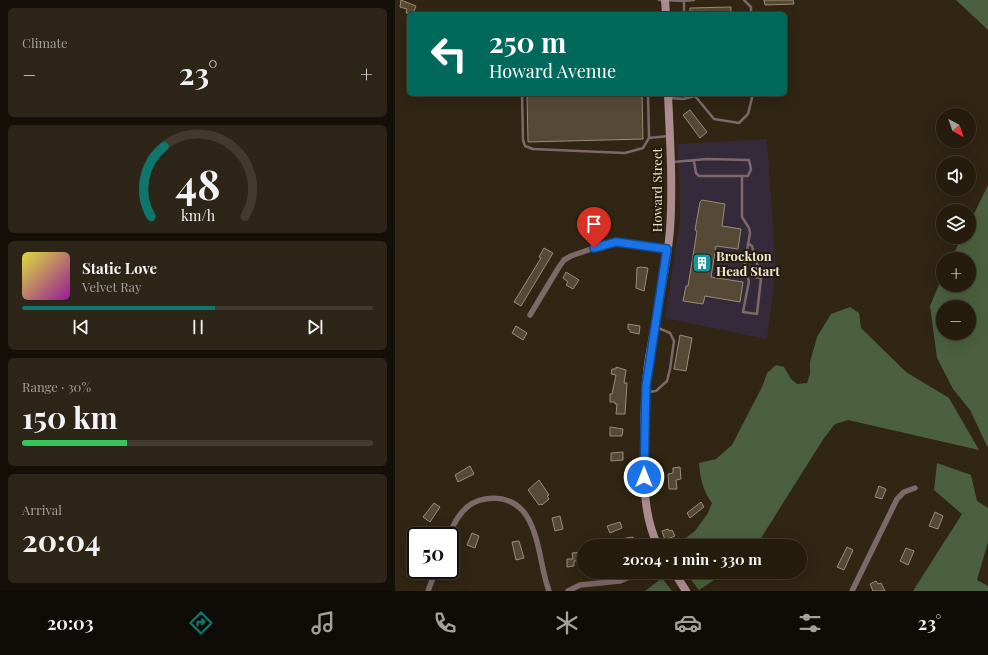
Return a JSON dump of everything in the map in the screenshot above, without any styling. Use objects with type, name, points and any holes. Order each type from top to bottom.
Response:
[{"type":"main road","points":[[663,0],[666,12]]},
{"type":"main road","name":"Howard Street","points":[[655,539],[648,521],[645,500],[645,392],[671,214],[671,162],[668,96]]},
{"type":"main road","points":[[678,579],[686,591]]},
{"type":"street","points":[[530,315],[559,267],[571,256],[605,244],[616,242],[667,249]]},
{"type":"street","points":[[852,591],[897,498],[905,492],[915,488]]},
{"type":"street","points":[[453,527],[457,517],[472,504],[481,500],[498,498],[518,507],[530,520],[535,533],[549,591]]},
{"type":"street","points":[[428,591],[433,579]]},
{"type":"street","points":[[568,591],[580,585],[620,581],[624,579]]},
{"type":"lane","points":[[663,0],[694,0]]},
{"type":"lane","points":[[745,0],[751,7],[751,12]]},
{"type":"lane","points":[[684,1],[684,12]]},
{"type":"lane","points":[[522,96],[523,140],[525,146],[533,149],[625,153],[643,148],[649,138],[648,96]]},
{"type":"lane","points":[[668,96],[683,99],[695,96],[714,119],[739,123],[748,114],[752,96]]},
{"type":"lane","points":[[649,138],[669,136]]},
{"type":"lane","points":[[671,162],[707,159],[749,160],[751,168],[748,176],[699,176],[696,173],[694,161]]},
{"type":"lane","points":[[743,176],[742,217],[749,228],[750,233],[748,243],[744,268],[749,281],[743,312],[757,314],[761,278],[752,246],[748,243]]},
{"type":"lane","points":[[748,276],[761,278]]},
{"type":"lane","points":[[645,392],[656,391],[667,381],[671,369],[675,341],[670,333],[654,326]]},
{"type":"shaded area","points":[[767,139],[776,271],[767,339],[665,318],[680,220],[678,144]]},
{"type":"green space","points":[[956,0],[988,0],[988,30]]},
{"type":"green space","points":[[988,185],[988,448],[970,410],[953,389],[937,358],[930,306],[936,292],[976,292],[976,252],[954,252],[958,244],[976,244],[976,210]]},
{"type":"green space","points":[[850,307],[859,313],[861,328],[906,372],[949,398],[979,450],[848,420],[835,424],[824,438],[760,539],[684,539],[695,531],[708,513],[712,503],[706,494],[700,474],[699,463],[716,459],[732,445],[762,387],[767,373],[776,365],[784,367],[791,379],[797,384],[807,383],[810,374],[810,362],[817,337],[831,314]]},
{"type":"green space","points":[[937,463],[971,475],[977,501],[988,508],[988,542],[977,580],[988,586],[988,591],[913,591],[962,514],[934,490]]},
{"type":"green space","points":[[663,579],[672,591],[645,591]]},
{"type":"green space","points":[[690,579],[716,579],[699,590]]},
{"type":"building","points":[[401,0],[416,6],[414,12],[407,13],[406,13],[407,9],[400,7]]},
{"type":"building","points":[[764,0],[793,0],[794,4],[765,5]]},
{"type":"building","points":[[731,7],[731,12],[690,12],[690,8]]},
{"type":"building","points":[[527,96],[642,96],[643,139],[528,142]]},
{"type":"building","points":[[690,110],[707,132],[700,138],[683,115]]},
{"type":"building","name":"Brockton Head Start","points":[[702,200],[725,204],[722,226],[741,229],[738,249],[716,246],[711,277],[743,282],[740,302],[705,296],[703,304],[683,301],[686,286],[688,286],[697,231],[695,230],[700,202]]},
{"type":"building","points":[[544,248],[553,253],[521,306],[514,302],[541,258],[539,257]]},
{"type":"building","points":[[637,268],[648,268],[644,291],[636,288]]},
{"type":"building","points":[[566,272],[579,280],[573,289],[566,285],[568,282],[563,278]]},
{"type":"building","points":[[628,324],[640,326],[639,334],[630,332],[628,329]]},
{"type":"building","points":[[516,326],[527,333],[523,340],[512,333]]},
{"type":"building","points":[[680,335],[692,338],[686,371],[674,369]]},
{"type":"building","points":[[616,367],[626,370],[624,383],[627,383],[625,414],[616,414],[617,404],[615,404],[615,402],[610,402],[610,394],[612,394],[616,375],[611,374],[612,369],[616,369]]},
{"type":"building","points":[[610,427],[623,429],[622,436],[610,436]]},
{"type":"building","points":[[623,452],[623,460],[611,461],[611,453]]},
{"type":"building","points":[[470,466],[474,474],[458,482],[455,475]]},
{"type":"building","points":[[680,467],[681,479],[676,480],[677,489],[669,489],[668,474],[673,473],[673,468]]},
{"type":"building","points":[[539,480],[549,495],[547,496],[549,499],[542,505],[539,505],[528,490]]},
{"type":"building","points":[[879,486],[886,489],[882,499],[875,497]]},
{"type":"building","points":[[701,502],[704,507],[690,518],[687,513]]},
{"type":"building","points":[[434,503],[440,507],[430,522],[423,517]]},
{"type":"building","points":[[935,512],[943,516],[938,529],[929,526]]},
{"type":"building","points":[[560,516],[563,529],[555,531],[552,518]]},
{"type":"building","points":[[620,522],[622,528],[610,533],[607,526]]},
{"type":"building","points":[[668,529],[669,531],[672,530],[675,536],[665,539],[662,531]]},
{"type":"building","points":[[472,533],[479,536],[475,548],[467,545]]},
{"type":"building","points":[[633,537],[634,539],[621,539]]},
{"type":"building","points":[[519,541],[524,558],[516,560],[512,542]]},
{"type":"building","points":[[847,547],[853,550],[844,570],[837,567]]},
{"type":"building","points":[[906,548],[914,551],[908,565],[900,561]]},
{"type":"building","points":[[572,553],[577,553],[577,561],[574,561],[574,566],[567,567],[567,559],[573,559]]},
{"type":"building","points":[[876,581],[878,584],[881,583],[885,591],[873,591],[870,584]]},
{"type":"place","name":"Brockton Head Start","points":[[702,263]]},
{"type":"route","points":[[594,248],[616,242],[667,249],[648,365],[645,399],[644,477]]}]
